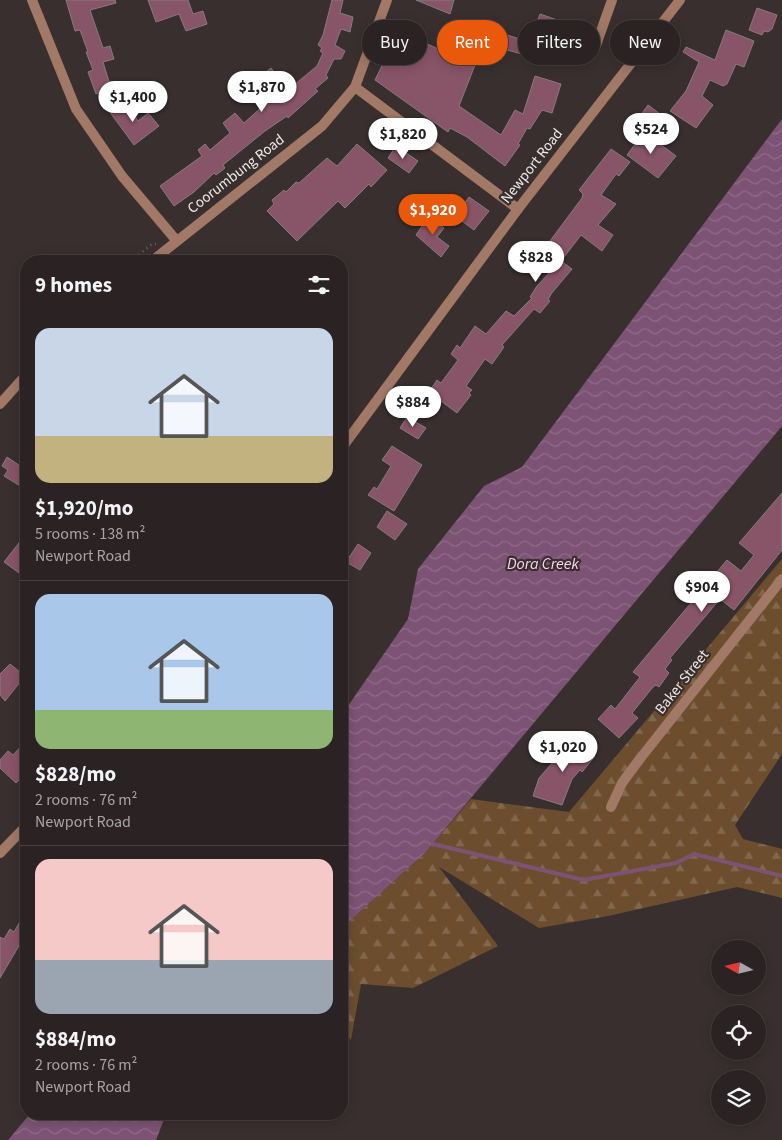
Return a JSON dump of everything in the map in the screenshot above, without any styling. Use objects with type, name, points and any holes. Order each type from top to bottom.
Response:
[{"type":"street","points":[[32,0],[76,109],[122,176],[176,240]]},
{"type":"street","name":"Coorumbung Road","points":[[159,255],[322,126],[355,87],[387,0]]},
{"type":"street","points":[[600,34],[612,0]]},
{"type":"street","name":"Newport Road","points":[[348,440],[518,209],[680,0]]},
{"type":"street","points":[[355,87],[518,209]]},
{"type":"street","points":[[0,404],[20,382]]},
{"type":"street","name":"Baker Street","points":[[611,807],[622,783],[639,760],[782,579]]},
{"type":"street","points":[[0,853],[20,832]]},
{"type":"green space","points":[[782,559],[782,754],[735,825],[743,839],[782,849],[782,898],[737,887],[608,916],[539,928],[439,867],[498,946],[413,988],[361,984],[351,1040],[348,1037],[348,923],[425,853],[471,799],[569,812]]},
{"type":"water","name":"Dora Creek","points":[[782,119],[782,426],[425,853],[348,923],[348,706],[408,619],[418,569],[484,486],[522,467]]},
{"type":"water","points":[[25,1120],[164,1120],[156,1140],[8,1140]]},
{"type":"building","points":[[66,0],[115,0],[116,3],[90,10],[103,48],[110,46],[114,59],[103,62],[111,88],[96,94],[88,72],[93,70],[86,52],[88,52],[80,30],[75,31]]},
{"type":"building","points":[[148,0],[188,0],[193,14],[203,11],[207,24],[186,31],[179,14],[156,22]]},
{"type":"building","points":[[332,0],[343,0],[340,13],[353,17],[350,32],[341,29],[335,45],[345,51],[341,59],[334,59],[326,75],[328,78],[315,89],[318,91],[288,118],[287,116],[265,131],[223,165],[225,168],[216,175],[214,173],[194,192],[174,206],[160,186],[202,156],[198,150],[205,144],[210,150],[230,133],[223,123],[235,113],[244,123],[272,98],[271,89],[262,75],[271,68],[288,90],[317,66],[323,53],[320,51],[322,48],[318,45],[323,35]]},
{"type":"building","points":[[416,0],[454,0],[450,14]]},
{"type":"building","points":[[757,8],[777,15],[772,29],[768,32],[764,31],[762,35],[749,30]]},
{"type":"building","points":[[540,14],[557,20],[538,20]]},
{"type":"building","points":[[726,30],[754,41],[744,67],[736,64],[727,84],[723,86],[710,80],[702,96],[713,105],[696,128],[670,111],[686,91],[699,62],[683,52],[686,47],[715,60]]},
{"type":"building","points":[[508,35],[518,38],[518,53],[508,50]]},
{"type":"building","points":[[427,44],[437,48],[437,65],[475,65],[459,106],[501,135],[515,110],[523,114],[535,76],[561,84],[552,113],[542,110],[530,129],[527,128],[518,144],[520,145],[505,166],[467,137],[450,128],[448,132],[375,80],[382,65],[427,65]]},
{"type":"building","points":[[125,100],[138,121],[148,113],[159,126],[134,145],[109,111]]},
{"type":"building","points":[[648,105],[660,114],[646,133],[634,124]]},
{"type":"building","points":[[644,132],[676,156],[658,178],[627,155]]},
{"type":"building","points":[[357,144],[387,170],[371,187],[369,184],[345,208],[338,201],[297,241],[267,211],[274,204],[272,200],[284,190],[286,192],[296,182],[299,183],[327,158],[337,166]]},
{"type":"building","points":[[396,146],[418,161],[409,173],[388,158]]},
{"type":"building","points":[[611,149],[630,162],[619,176],[616,174],[601,195],[616,204],[598,225],[613,235],[602,251],[581,235],[561,261],[572,269],[551,294],[548,300],[550,301],[540,313],[534,309],[502,345],[504,347],[492,364],[485,359],[466,386],[472,390],[469,393],[471,395],[457,413],[429,392],[437,380],[441,383],[458,360],[451,354],[457,345],[460,348],[475,326],[486,334],[506,311],[514,316],[532,298],[530,297],[537,286],[550,272],[542,265],[554,250],[547,245],[582,198],[583,194],[579,190]]},
{"type":"building","points":[[469,197],[489,211],[474,230],[455,216]]},
{"type":"building","points":[[428,217],[444,228],[437,237],[449,246],[441,257],[416,235]]},
{"type":"building","points":[[407,417],[426,428],[418,439],[400,428]]},
{"type":"building","points":[[392,446],[422,465],[394,511],[368,495],[374,487],[377,489],[391,466],[382,460]]},
{"type":"building","points":[[7,457],[20,466],[20,486],[4,476],[8,470],[2,466]]},
{"type":"building","points":[[782,493],[782,550],[734,610],[720,599],[670,658],[672,660],[665,669],[669,673],[659,687],[656,685],[653,687],[632,713],[638,718],[619,738],[598,719],[611,705],[615,709],[640,677],[633,672],[727,560],[741,571],[754,555],[739,543]]},
{"type":"building","points":[[387,511],[407,524],[395,540],[377,527]]},
{"type":"building","points":[[20,542],[20,574],[4,562]]},
{"type":"building","points":[[358,544],[371,553],[360,570],[348,563],[348,559]]},
{"type":"building","points":[[10,664],[20,672],[20,682],[5,701],[0,695],[0,674]]},
{"type":"building","points":[[574,738],[595,756],[582,772],[580,770],[572,779],[562,805],[533,796],[539,778]]},
{"type":"building","points":[[20,747],[20,779],[16,783],[0,768],[0,760],[8,751],[13,755]]},
{"type":"building","points":[[20,922],[20,944],[0,978],[0,937],[4,939],[10,929],[14,932]]},
{"type":"waterway","points":[[433,844],[584,880],[676,863],[694,854],[782,876]]}]
